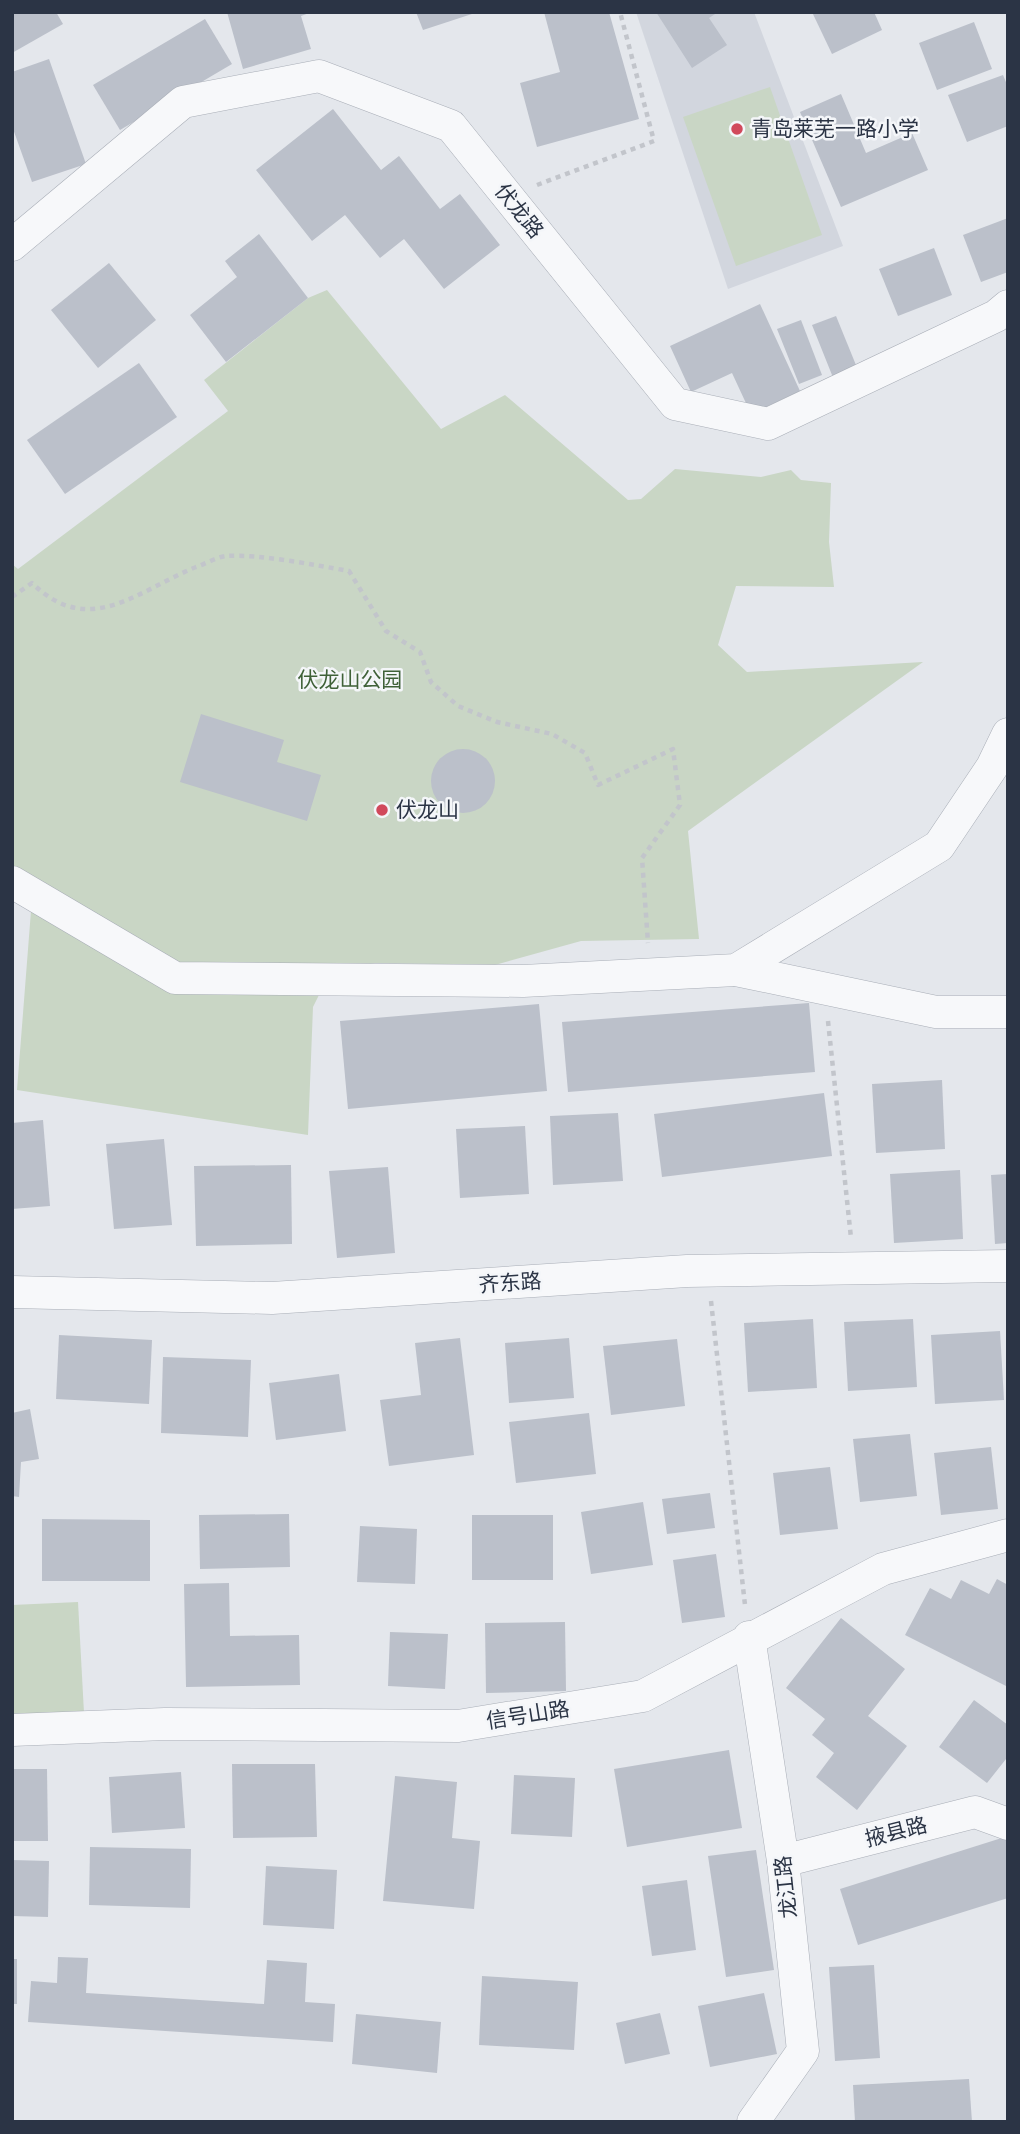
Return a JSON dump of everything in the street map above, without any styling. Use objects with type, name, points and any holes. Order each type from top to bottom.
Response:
[{"type":"street","name":"伏龙路","points":[[13,250],[183,102],[319,76],[451,126],[675,404],[768,424],[1004,316]]},
{"type":"street","points":[[736,970],[939,846],[992,767],[1008,734]]},
{"type":"street","points":[[12,882],[175,978],[523,981],[736,970],[936,1012],[1008,1012]]},
{"type":"street","name":"齐东路","points":[[12,1292],[272,1298],[707,1271],[1008,1266]]},
{"type":"street","name":"信号山路","points":[[12,1730],[165,1724],[458,1726],[643,1696],[749,1637],[883,1569],[1008,1535]]},
{"type":"street","name":"龙江路","points":[[749,1637],[783,1861],[803,2052],[753,2122]]},
{"type":"street","name":"掖县路","points":[[783,1861],[975,1812],[1008,1824]]},
{"type":"path","points":[[507,196],[654,141],[620,12]]},
{"type":"path","points":[[12,597],[32,583],[49,600],[80,611],[122,604],[184,572],[225,556],[349,571],[386,631],[420,652],[431,682],[458,706],[497,722],[552,734],[585,754],[598,785],[673,749],[680,805],[642,858],[650,975]]},
{"type":"path","points":[[824,989],[854,1268]]},
{"type":"path","points":[[707,1271],[749,1637]]},
{"type":"shaded area","name":"青岛莱芜一路小学","points":[[636,12],[754,12],[843,246],[728,289]]},
{"type":"green space","points":[[770,87],[822,235],[736,266],[683,117]]},
{"type":"green space","name":"伏龙山公园","points":[[327,290],[441,429],[505,395],[628,500],[641,499],[675,469],[761,477],[791,470],[801,480],[831,483],[829,542],[834,587],[736,586],[718,645],[747,672],[923,662],[688,831],[699,939],[581,941],[495,965],[375,963],[329,975],[313,1007],[308,1135],[17,1090],[31,911],[12,897],[12,564],[18,569],[228,411],[204,380],[308,298]]},
{"type":"green space","points":[[78,1602],[84,1713],[13,1717],[12,1605]]},
{"type":"building","points":[[12,12],[56,12],[63,24],[12,53]]},
{"type":"building","points":[[227,12],[312,12],[301,16],[311,49],[243,69]]},
{"type":"building","points":[[416,12],[475,12],[475,13],[423,30]]},
{"type":"building","points":[[544,12],[609,12],[639,119],[537,147],[520,83],[560,72]]},
{"type":"building","points":[[656,12],[718,12],[709,18],[727,45],[692,68]]},
{"type":"building","points":[[812,12],[874,12],[882,30],[832,54]]},
{"type":"building","points":[[205,19],[232,64],[120,130],[93,85]]},
{"type":"building","points":[[974,22],[992,69],[937,90],[919,43]]},
{"type":"building","points":[[49,59],[86,164],[32,182],[12,126],[12,72]]},
{"type":"building","points":[[1003,75],[1008,87],[1008,126],[967,142],[948,95]]},
{"type":"building","points":[[841,94],[866,153],[912,133],[928,170],[841,207],[800,112]]},
{"type":"building","points":[[333,109],[381,170],[399,156],[440,209],[460,194],[500,245],[444,289],[404,239],[380,258],[345,215],[312,241],[256,170]]},
{"type":"building","points":[[1008,218],[1008,272],[981,282],[963,235]]},
{"type":"building","points":[[259,234],[308,298],[226,362],[190,315],[237,277],[225,261]]},
{"type":"building","points":[[934,248],[952,295],[898,316],[879,269]]},
{"type":"building","points":[[109,263],[156,320],[98,368],[51,310]]},
{"type":"building","points":[[760,304],[800,391],[751,414],[732,373],[691,392],[670,346]]},
{"type":"building","points":[[836,316],[858,370],[834,380],[812,325]]},
{"type":"building","points":[[801,320],[822,375],[799,384],[777,329]]},
{"type":"building","points":[[139,363],[177,417],[65,494],[27,440]]},
{"type":"building","points":[[201,714],[284,740],[277,762],[321,775],[307,821],[180,782]]},
{"type":"building","points":[[463,749],[481,755],[489,763],[495,781],[489,799],[481,807],[463,813],[445,807],[437,799],[431,781],[437,763],[445,755]]},
{"type":"building","points":[[809,1003],[815,1072],[568,1092],[562,1022]]},
{"type":"building","points":[[539,1004],[547,1091],[348,1109],[340,1021]]},
{"type":"building","points":[[942,1080],[945,1149],[876,1153],[872,1084]]},
{"type":"building","points":[[824,1093],[832,1156],[662,1177],[654,1114]]},
{"type":"building","points":[[618,1113],[623,1181],[553,1185],[550,1116]]},
{"type":"building","points":[[43,1120],[50,1206],[12,1209],[12,1123]]},
{"type":"building","points":[[525,1126],[529,1194],[460,1198],[456,1129]]},
{"type":"building","points":[[164,1139],[172,1225],[114,1229],[106,1144]]},
{"type":"building","points":[[291,1165],[292,1244],[196,1246],[194,1166]]},
{"type":"building","points":[[388,1167],[395,1253],[337,1258],[329,1171]]},
{"type":"building","points":[[960,1170],[963,1239],[894,1243],[890,1174]]},
{"type":"building","points":[[1008,1174],[1008,1243],[995,1244],[991,1175]]},
{"type":"building","points":[[813,1319],[817,1388],[748,1392],[744,1323]]},
{"type":"building","points":[[913,1319],[917,1387],[848,1391],[844,1322]]},
{"type":"building","points":[[1000,1331],[1004,1400],[935,1404],[931,1335]]},
{"type":"building","points":[[59,1335],[152,1340],[149,1404],[56,1399]]},
{"type":"building","points":[[460,1338],[474,1455],[389,1466],[380,1400],[421,1395],[415,1343]]},
{"type":"building","points":[[569,1338],[574,1398],[509,1403],[505,1343]]},
{"type":"building","points":[[677,1339],[685,1406],[611,1415],[603,1346]]},
{"type":"building","points":[[163,1357],[251,1360],[248,1437],[161,1433]]},
{"type":"building","points":[[339,1374],[346,1431],[276,1440],[269,1383]]},
{"type":"building","points":[[30,1409],[39,1459],[21,1462],[19,1497],[12,1496],[12,1413]]},
{"type":"building","points":[[589,1413],[596,1474],[516,1483],[509,1422]]},
{"type":"building","points":[[910,1434],[917,1496],[860,1502],[853,1439]]},
{"type":"building","points":[[991,1447],[998,1509],[941,1515],[934,1453]]},
{"type":"building","points":[[830,1467],[838,1529],[780,1535],[773,1473]]},
{"type":"building","points":[[710,1493],[715,1528],[667,1534],[662,1499]]},
{"type":"building","points":[[643,1502],[653,1565],[591,1574],[581,1512]]},
{"type":"building","points":[[289,1514],[290,1567],[200,1569],[199,1515]]},
{"type":"building","points":[[472,1515],[553,1515],[553,1580],[472,1580]]},
{"type":"building","points":[[42,1519],[150,1520],[150,1581],[42,1581]]},
{"type":"building","points":[[360,1526],[417,1529],[415,1584],[357,1582]]},
{"type":"building","points":[[716,1554],[725,1617],[682,1623],[673,1560]]},
{"type":"building","points":[[997,1579],[1008,1585],[1008,1687],[905,1635],[930,1588],[951,1599],[961,1580],[989,1594]]},
{"type":"building","points":[[229,1583],[230,1636],[299,1635],[300,1685],[186,1687],[184,1584]]},
{"type":"building","points":[[841,1618],[905,1669],[868,1716],[907,1746],[857,1810],[816,1777],[834,1753],[812,1735],[825,1719],[786,1688]]},
{"type":"building","points":[[565,1622],[566,1691],[486,1693],[485,1623]]},
{"type":"building","points":[[390,1632],[448,1634],[445,1689],[388,1686]]},
{"type":"building","points":[[974,1700],[1008,1725],[1008,1761],[1006,1759],[987,1783],[939,1747]]},
{"type":"building","points":[[729,1750],[742,1828],[627,1847],[614,1769]]},
{"type":"building","points":[[232,1764],[315,1764],[317,1837],[233,1838]]},
{"type":"building","points":[[12,1769],[47,1769],[48,1841],[12,1841]]},
{"type":"building","points":[[181,1772],[185,1828],[112,1833],[109,1777]]},
{"type":"building","points":[[514,1775],[575,1778],[572,1837],[511,1834]]},
{"type":"building","points":[[395,1776],[457,1782],[452,1838],[480,1841],[474,1909],[383,1901]]},
{"type":"building","points":[[1008,1836],[1008,1898],[858,1945],[840,1889]]},
{"type":"building","points":[[90,1847],[191,1849],[190,1908],[89,1905]]},
{"type":"building","points":[[756,1850],[774,1970],[726,1977],[708,1856]]},
{"type":"building","points":[[12,1860],[49,1861],[48,1917],[12,1916]]},
{"type":"building","points":[[266,1866],[337,1870],[334,1929],[263,1925]]},
{"type":"building","points":[[687,1880],[696,1950],[652,1956],[642,1886]]},
{"type":"building","points":[[58,1957],[88,1958],[86,1993],[264,2004],[267,1960],[307,1963],[305,2002],[335,2004],[333,2042],[28,2022],[31,1981],[57,1983]]},
{"type":"building","points":[[12,1959],[17,1959],[17,2004],[12,2004]]},
{"type":"building","points":[[874,1965],[880,2058],[835,2061],[829,1967]]},
{"type":"building","points":[[482,1976],[578,1982],[574,2050],[479,2045]]},
{"type":"building","points":[[764,1993],[777,2054],[710,2067],[698,2006]]},
{"type":"building","points":[[660,2013],[670,2054],[625,2064],[616,2023]]},
{"type":"building","points":[[356,2014],[441,2022],[437,2073],[352,2064]]},
{"type":"building","points":[[969,2079],[972,2122],[855,2122],[853,2085]]},
{"type":"place","name":"青岛莱芜一路小学","points":[[737,129]]},
{"type":"place","name":"伏龙山","points":[[382,810]]}]
